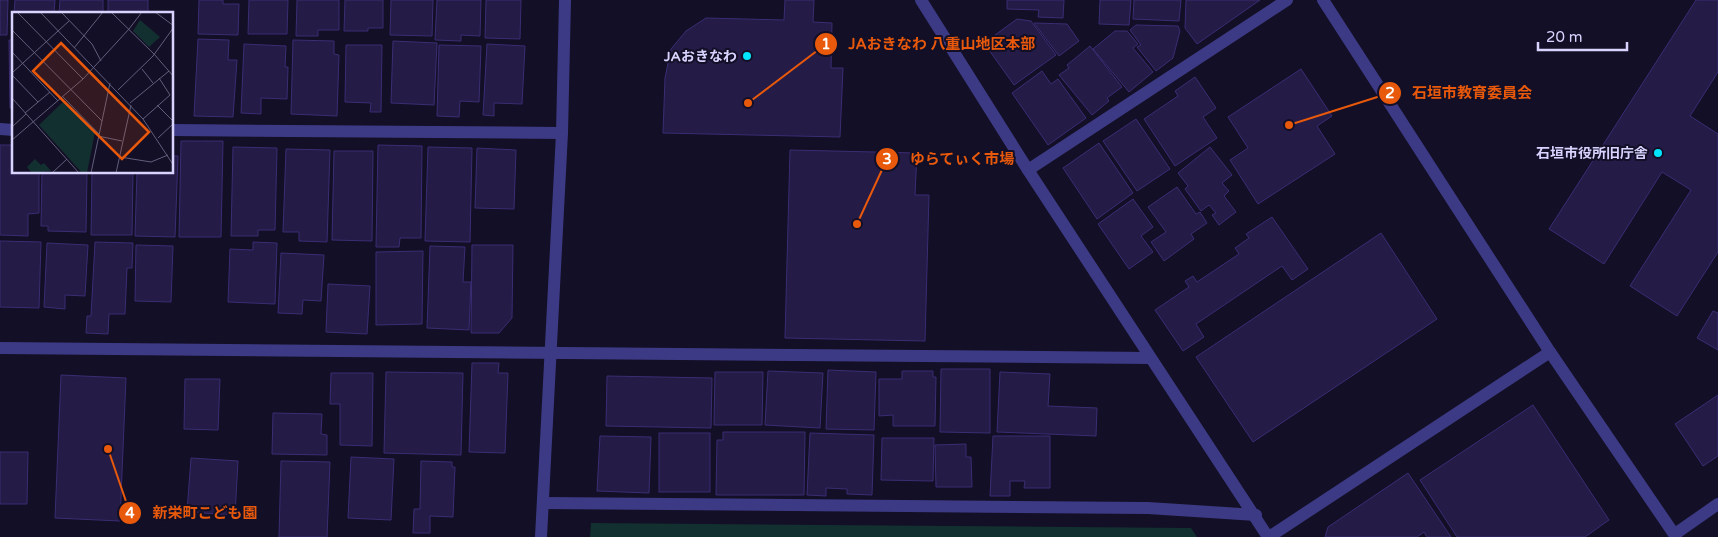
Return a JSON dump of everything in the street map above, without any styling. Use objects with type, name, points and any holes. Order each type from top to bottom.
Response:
[{"type":"street","points":[[541,537],[562,133],[565,0]]},
{"type":"street","points":[[921,0],[1028,170],[1269,537],[1550,352]]},
{"type":"street","points":[[1028,170],[1287,0]]},
{"type":"street","points":[[1323,0],[1550,352],[1675,536],[1718,504]]},
{"type":"street","points":[[174,130],[562,133]]},
{"type":"street","points":[[0,348],[552,353],[593,355],[1150,358]]},
{"type":"street","points":[[544,503],[1148,508],[1256,515]]},
{"type":"green space","points":[[591,523],[1191,528],[1197,537],[590,537]]},
{"type":"building","points":[[0,0],[8,0],[7,35],[0,35]]},
{"type":"building","points":[[15,0],[55,0],[54,12],[14,12]]},
{"type":"building","points":[[60,0],[103,0],[103,12],[59,12]]},
{"type":"building","points":[[108,0],[148,0],[148,12],[108,12]]},
{"type":"building","points":[[199,0],[223,0],[223,4],[239,4],[238,35],[198,34]]},
{"type":"building","points":[[249,0],[288,0],[287,34],[248,34]]},
{"type":"building","points":[[297,0],[339,0],[339,30],[318,30],[318,36],[296,36]]},
{"type":"building","points":[[345,0],[383,0],[383,28],[368,28],[368,31],[344,31]]},
{"type":"building","points":[[391,0],[433,0],[432,36],[390,35]]},
{"type":"building","points":[[437,0],[481,0],[480,36],[461,35],[461,41],[435,40]]},
{"type":"building","points":[[486,0],[521,0],[520,39],[485,38]]},
{"type":"building","points":[[785,0],[814,0],[813,22],[832,23],[831,68],[843,68],[840,137],[663,133],[665,78],[671,49],[686,31],[706,18],[784,20]]},
{"type":"building","points":[[1007,0],[1064,0],[1063,18],[1038,17],[1039,10],[1007,9]]},
{"type":"building","points":[[1100,0],[1131,0],[1129,25],[1099,24]]},
{"type":"building","points":[[1134,0],[1181,0],[1179,21],[1133,19]]},
{"type":"building","points":[[1186,0],[1260,0],[1197,44],[1185,28]]},
{"type":"building","name":"石垣市役所旧庁舎","points":[[1696,0],[1718,0],[1718,72],[1690,116],[1718,134],[1718,252],[1677,316],[1630,286],[1691,190],[1662,172],[1604,264],[1549,229]]},
{"type":"building","points":[[1017,19],[1031,21],[1056,55],[1014,85],[984,43]]},
{"type":"building","points":[[1034,23],[1067,24],[1079,41],[1059,56]]},
{"type":"building","points":[[1136,25],[1178,26],[1180,31],[1173,58],[1156,71],[1137,47],[1141,45],[1130,30]]},
{"type":"building","points":[[1115,31],[1127,31],[1138,44],[1133,48],[1153,72],[1129,92],[1093,49]]},
{"type":"building","points":[[198,39],[229,40],[228,60],[237,60],[233,117],[194,116]]},
{"type":"building","points":[[9,40],[12,40],[12,108],[10,108]]},
{"type":"building","points":[[293,40],[334,41],[334,54],[339,55],[337,116],[291,114]]},
{"type":"building","points":[[393,41],[437,43],[434,105],[391,103]]},
{"type":"building","points":[[244,44],[286,46],[285,67],[288,67],[287,99],[261,98],[261,114],[241,113]]},
{"type":"building","points":[[487,44],[525,46],[522,104],[494,103],[494,116],[483,115]]},
{"type":"building","points":[[346,45],[382,45],[381,112],[370,112],[371,103],[345,102]]},
{"type":"building","points":[[439,45],[481,46],[479,102],[460,101],[459,117],[437,116]]},
{"type":"building","points":[[1090,46],[1122,87],[1107,98],[1109,101],[1092,115],[1059,75],[1069,68],[1067,65]]},
{"type":"building","points":[[1301,69],[1332,116],[1317,126],[1335,154],[1258,204],[1230,160],[1248,148],[1228,117]]},
{"type":"building","points":[[1042,71],[1051,84],[1058,79],[1086,118],[1048,145],[1012,93]]},
{"type":"building","points":[[1195,77],[1216,108],[1203,117],[1217,138],[1175,166],[1144,119],[1178,96],[1175,91]]},
{"type":"building","points":[[1136,119],[1170,169],[1137,191],[1103,141]]},
{"type":"building","points":[[181,141],[223,141],[221,237],[179,237]]},
{"type":"building","points":[[1099,143],[1133,193],[1097,219],[1063,168]]},
{"type":"building","points":[[0,145],[12,145],[12,174],[39,174],[39,213],[28,214],[28,236],[0,235]]},
{"type":"building","points":[[378,145],[422,146],[421,238],[400,238],[399,247],[376,247]]},
{"type":"building","points":[[233,147],[277,148],[275,230],[258,230],[258,236],[231,236]]},
{"type":"building","points":[[428,147],[472,148],[470,242],[425,241]]},
{"type":"building","points":[[1210,147],[1232,175],[1222,183],[1229,191],[1224,196],[1236,212],[1219,225],[1212,215],[1216,213],[1209,205],[1201,211],[1185,189],[1188,186],[1178,173]]},
{"type":"building","points":[[477,148],[516,150],[514,209],[475,208]]},
{"type":"building","points":[[286,149],[330,150],[327,242],[299,241],[299,232],[283,232]]},
{"type":"building","points":[[790,150],[917,153],[915,195],[929,195],[925,341],[785,338]]},
{"type":"building","points":[[334,151],[373,151],[372,241],[332,240]]},
{"type":"building","points":[[174,156],[178,156],[175,237],[135,236],[137,174],[174,174]]},
{"type":"building","points":[[42,174],[87,174],[86,232],[48,231],[48,226],[41,226]]},
{"type":"building","points":[[92,174],[133,174],[132,235],[91,235]]},
{"type":"building","points":[[1177,187],[1196,214],[1200,212],[1207,223],[1191,234],[1194,239],[1164,261],[1151,242],[1166,232],[1148,207]]},
{"type":"building","points":[[1133,199],[1153,227],[1141,236],[1153,252],[1129,269],[1098,224]]},
{"type":"building","points":[[1272,217],[1308,269],[1292,280],[1282,266],[1196,324],[1204,337],[1183,351],[1155,310],[1189,287],[1185,281],[1193,276],[1197,282],[1239,254],[1235,248],[1249,238],[1246,234]]},
{"type":"building","points":[[1381,233],[1437,319],[1253,442],[1196,357]]},
{"type":"building","points":[[0,241],[41,242],[39,308],[0,307]]},
{"type":"building","points":[[95,242],[133,243],[132,268],[127,268],[125,314],[109,314],[108,334],[86,333],[87,316],[91,316]]},
{"type":"building","points":[[253,242],[277,243],[275,304],[228,302],[230,249],[253,250]]},
{"type":"building","points":[[47,243],[88,245],[85,296],[65,295],[65,309],[44,307]]},
{"type":"building","points":[[136,245],[173,246],[171,302],[135,301]]},
{"type":"building","points":[[472,245],[513,245],[512,318],[499,333],[471,333]]},
{"type":"building","points":[[430,246],[465,247],[463,282],[471,282],[469,330],[427,328]]},
{"type":"building","points":[[423,251],[422,324],[376,325],[376,252]]},
{"type":"building","points":[[281,253],[324,255],[321,301],[303,300],[302,314],[278,313]]},
{"type":"building","points":[[328,284],[370,286],[367,334],[326,332]]},
{"type":"building","points":[[1713,311],[1718,313],[1718,350],[1697,338]]},
{"type":"building","points":[[472,363],[499,363],[498,373],[508,373],[505,453],[469,452]]},
{"type":"building","points":[[941,369],[990,369],[990,433],[940,432]]},
{"type":"building","points":[[828,370],[876,372],[874,430],[826,429]]},
{"type":"building","points":[[768,371],[823,373],[820,428],[765,425]]},
{"type":"building","points":[[902,371],[933,371],[933,377],[936,377],[935,426],[893,426],[893,415],[879,416],[879,379],[902,379]]},
{"type":"building","points":[[386,372],[463,373],[461,455],[384,453]]},
{"type":"building","points":[[715,372],[763,372],[762,425],[714,425]]},
{"type":"building","points":[[1000,372],[1050,374],[1048,406],[1097,408],[1096,436],[997,432]]},
{"type":"building","points":[[331,373],[373,373],[372,446],[340,445],[340,404],[330,404]]},
{"type":"building","points":[[61,375],[126,378],[120,521],[55,518]]},
{"type":"building","points":[[607,376],[712,378],[711,428],[606,426]]},
{"type":"building","points":[[185,379],[220,379],[218,430],[184,429]]},
{"type":"building","points":[[1718,395],[1718,456],[1703,466],[1675,424]]},
{"type":"building","points":[[1533,405],[1609,520],[1585,537],[1457,537],[1420,480]]},
{"type":"building","points":[[273,413],[322,414],[321,434],[327,435],[327,455],[272,454]]},
{"type":"building","points":[[723,432],[805,432],[804,495],[716,495],[717,440],[723,440]]},
{"type":"building","points":[[659,433],[710,433],[710,492],[659,492]]},
{"type":"building","points":[[810,433],[874,435],[872,495],[847,494],[847,489],[826,488],[826,496],[807,495]]},
{"type":"building","points":[[600,436],[651,437],[649,493],[597,491]]},
{"type":"building","points":[[993,436],[1050,436],[1050,488],[1024,488],[1025,481],[1010,481],[1010,496],[990,496]]},
{"type":"building","points":[[882,438],[934,438],[933,481],[881,480]]},
{"type":"building","points":[[966,444],[966,457],[971,457],[972,487],[936,487],[935,445]]},
{"type":"building","points":[[0,452],[28,452],[27,504],[0,504]]},
{"type":"building","points":[[351,457],[394,459],[391,520],[348,518]]},
{"type":"building","points":[[191,458],[238,461],[235,515],[187,512]]},
{"type":"building","points":[[281,461],[330,462],[327,537],[279,537]]},
{"type":"building","points":[[421,461],[452,462],[452,467],[455,467],[453,517],[430,516],[430,533],[413,533],[414,509],[420,509]]},
{"type":"building","points":[[1408,473],[1451,537],[1427,537],[1424,532],[1417,537],[1325,537],[1328,527]]},
{"type":"place","name":"JAおきなわ","points":[[747,56]]},
{"type":"place","name":"JAおきなわ 八重山地区本部","points":[[748,103]]},
{"type":"place","name":"石垣市教育委員会","points":[[1289,125]]},
{"type":"place","name":"石垣市役所旧庁舎","points":[[1658,153]]},
{"type":"place","name":"ゆらてぃく市場","points":[[857,224]]},
{"type":"place","name":"新栄町こども園","points":[[108,449]]}]
